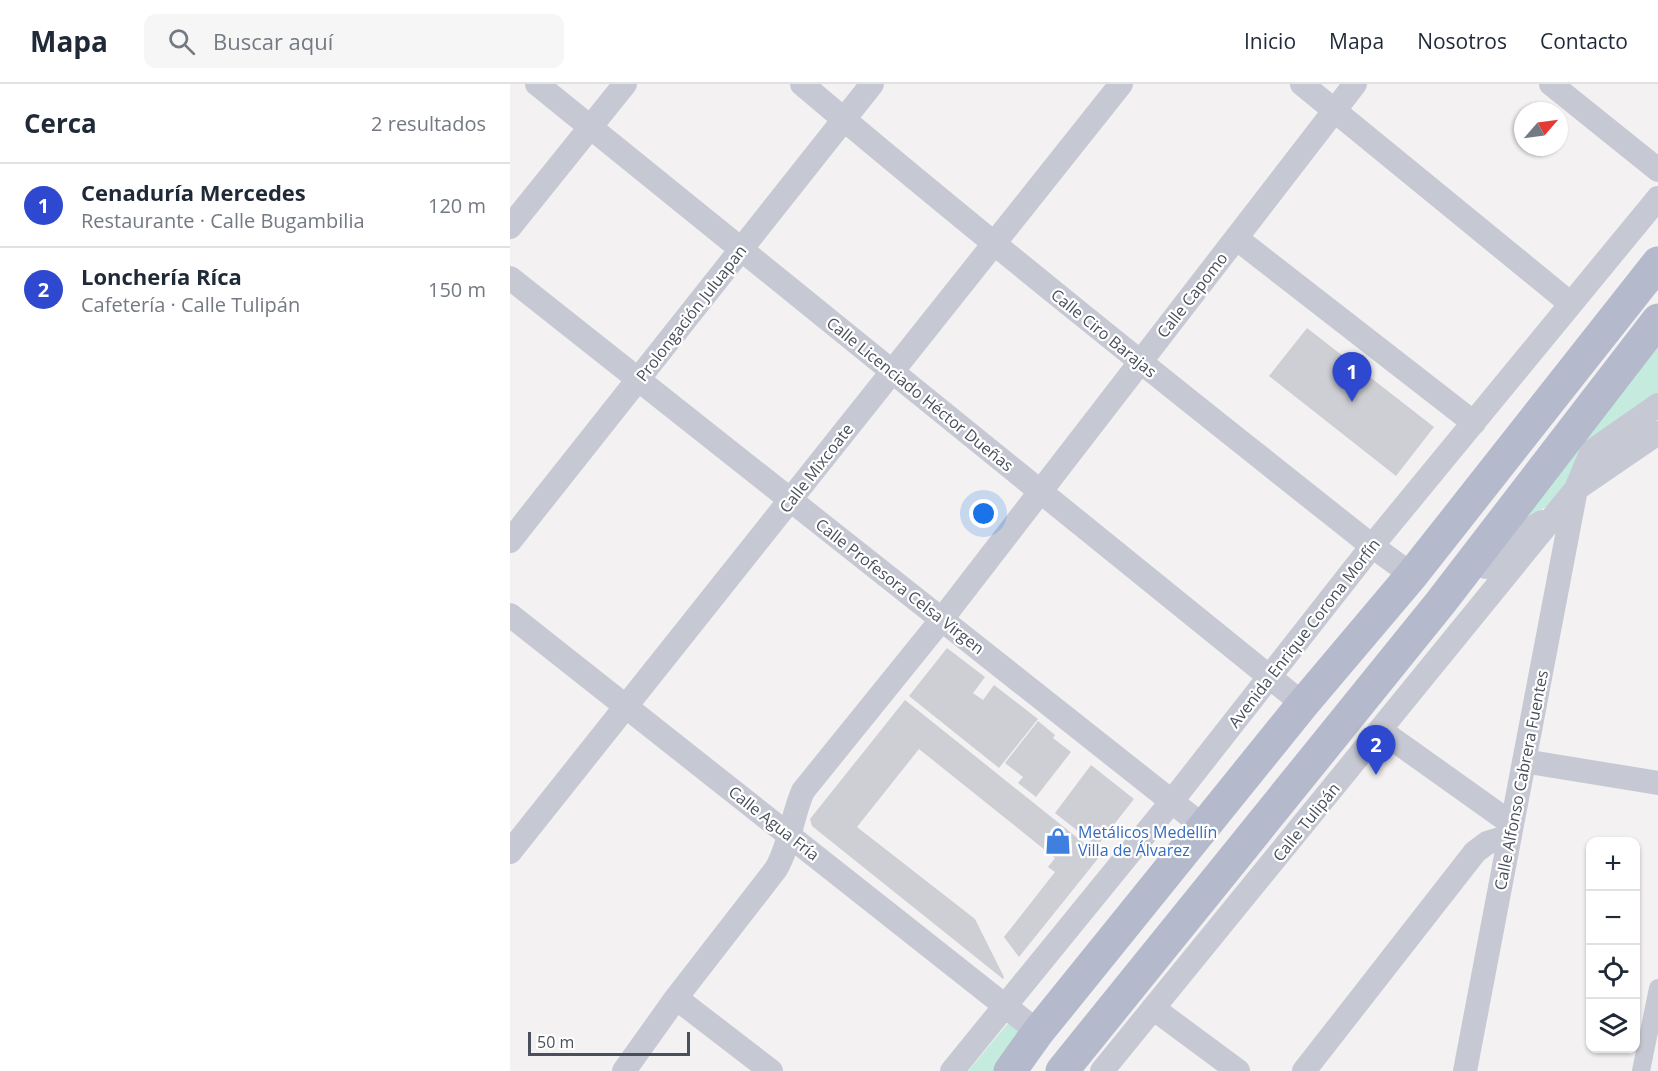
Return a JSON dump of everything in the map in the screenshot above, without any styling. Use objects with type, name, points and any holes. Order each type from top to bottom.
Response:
[{"type":"main road","points":[[1010,1071],[1038,1032],[1303,704],[1412,575],[1658,263]]},
{"type":"main road","points":[[1062,1071],[1449,593],[1658,320]]},
{"type":"street","name":"Calle Licenciado Héctor Dueñas","points":[[537,84],[1303,704]]},
{"type":"street","points":[[510,227],[625,84]]},
{"type":"street","name":"Calle Ciro Barajas","points":[[802,84],[1140,362],[1372,546],[1412,575]]},
{"type":"street","name":"Prolongación Juluapan","points":[[510,541],[872,84]]},
{"type":"street","name":"Calle Mixcoate","points":[[514,839],[626,706],[1121,84]]},
{"type":"street","points":[[1302,84],[1571,304]]},
{"type":"street","name":"Calle Capomo","points":[[624,1071],[676,998],[776,869],[790,836],[796,807],[803,790],[942,619],[1355,84]]},
{"type":"street","points":[[1551,84],[1658,170]]},
{"type":"street","name":"Avenida Enrique Corona Morfín","points":[[952,1071],[1172,801],[1372,546],[1658,198]]},
{"type":"street","points":[[1236,238],[1474,423]]},
{"type":"street","name":"Calle Profesora Celsa Virgen","points":[[510,278],[1204,827]]},
{"type":"street","points":[[1576,489],[1593,451],[1658,405]]},
{"type":"street","points":[[1576,489],[1658,433]]},
{"type":"street","points":[[1626,454],[1658,457]]},
{"type":"street","name":"Calle Tulipán","points":[[1102,1071],[1576,489]]},
{"type":"street","name":"Calle Alfonso Cabrera Fuentes","points":[[1465,1071],[1576,489]]},
{"type":"street","points":[[1380,678],[1413,658],[1503,545],[1557,513]]},
{"type":"street","name":"Calle Agua Fría","points":[[510,615],[1038,1032]]},
{"type":"street","points":[[1304,1071],[1475,852],[1511,830],[1380,730]]},
{"type":"street","points":[[1524,761],[1658,783]]},
{"type":"street","points":[[1641,1071],[1658,988]]},
{"type":"street","points":[[676,998],[771,1071]]},
{"type":"street","points":[[1153,1008],[1238,1071]]},
{"type":"green space","points":[[1658,337],[1658,393],[1549,505],[1501,534]]},
{"type":"green space","points":[[1009,1022],[1024,1034],[996,1071],[968,1071]]},
{"type":"building","points":[[1307,328],[1434,427],[1396,476],[1269,376]]},
{"type":"building","points":[[947,648],[985,677],[973,693],[983,700],[994,685],[1038,719],[999,768],[909,696]]},
{"type":"building","name":"Metálicos Medellín Villa de Álvarez","points":[[905,700],[1100,856],[1019,957],[1004,937],[1055,872],[1048,867],[1055,858],[919,749],[857,827],[975,919],[1003,979],[812,826],[810,819]]},
{"type":"building","points":[[1038,721],[1055,735],[1053,738],[1071,752],[1036,797],[1018,783],[1023,777],[1005,763]]},
{"type":"building","points":[[1091,765],[1134,799],[1097,846],[1055,813]]},
{"type":"place","name":"Cenaduría Mercedes","points":[[1352,402]]},
{"type":"place","name":"Lonchería Ríca","points":[[1376,775]]},
{"type":"place","name":"Metálicos Medellín Villa de Álvarez","points":[[1058,841]]}]
